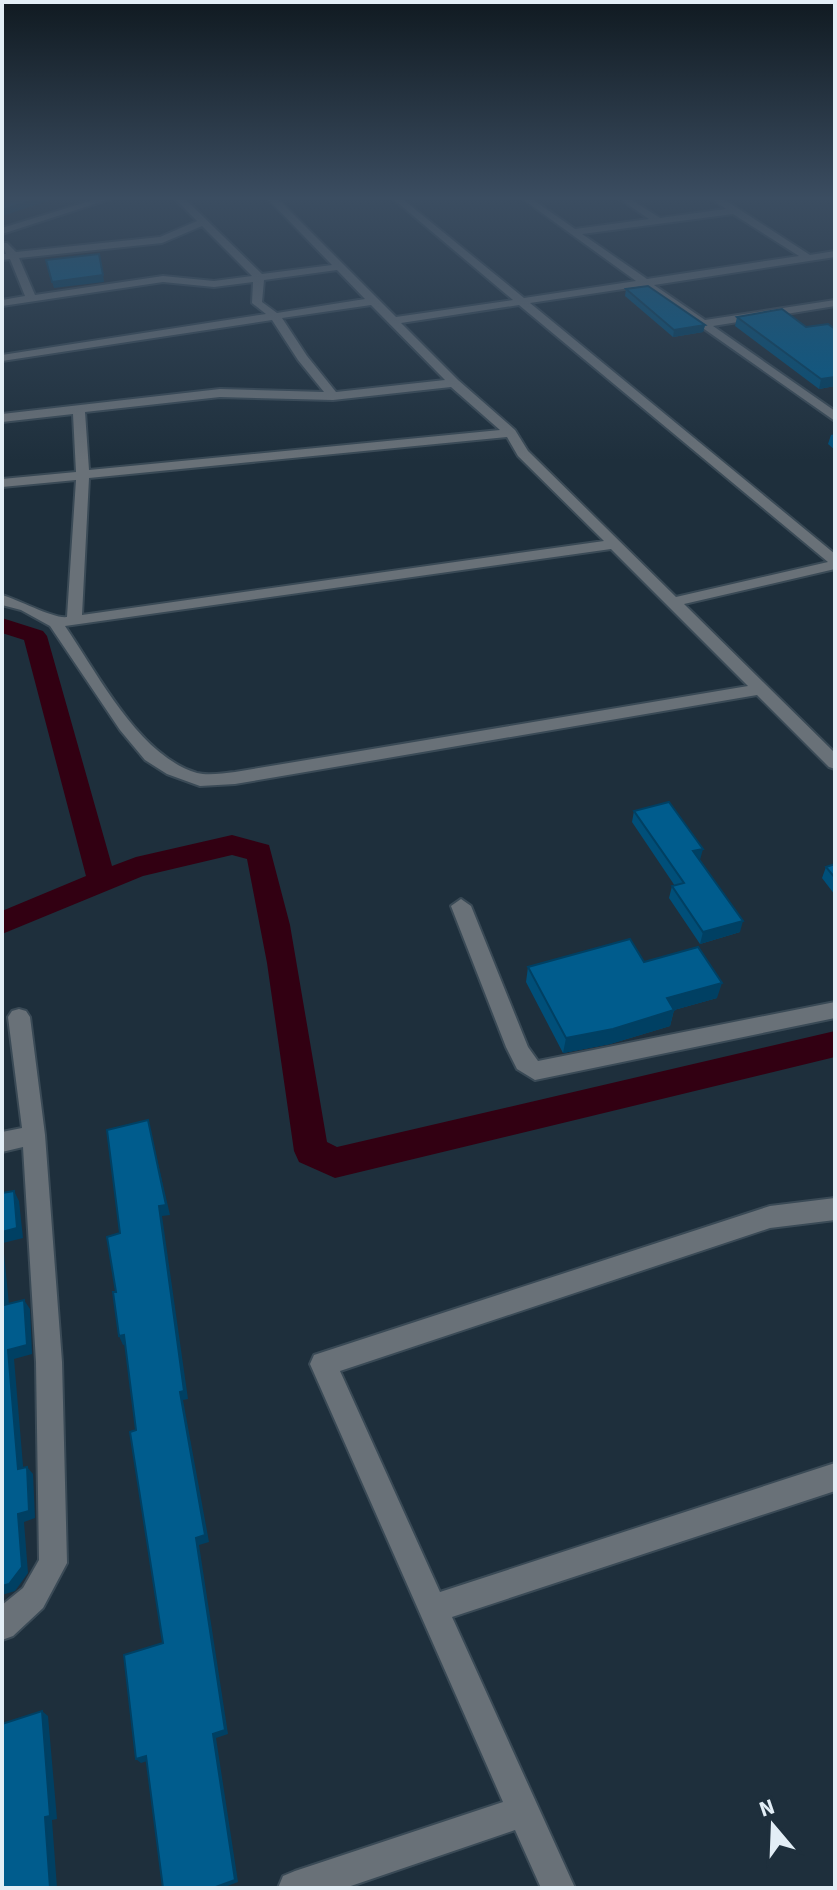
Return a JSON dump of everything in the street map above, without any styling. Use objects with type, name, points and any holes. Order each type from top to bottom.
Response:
[{"type":"street","points":[[24,285],[31,299]]},
{"type":"street","points":[[2,303],[122,285]]},
{"type":"street","points":[[258,285],[257,303],[275,316],[302,358],[333,396]]},
{"type":"street","points":[[358,285],[454,383],[511,433],[523,453],[835,763]]},
{"type":"street","points":[[504,285],[835,563]]},
{"type":"street","points":[[393,321],[611,285]]},
{"type":"street","points":[[652,285],[835,417]]},
{"type":"street","points":[[2,358],[374,301]]},
{"type":"street","points":[[703,324],[835,303]]},
{"type":"street","points":[[2,418],[220,393],[333,396],[454,383]]},
{"type":"street","points":[[74,620],[83,473],[79,407]]},
{"type":"street","points":[[2,483],[511,433]]},
{"type":"street","points":[[55,623],[614,544]]},
{"type":"street","points":[[673,602],[835,563]]},
{"type":"street","points":[[2,600],[26,607],[55,623],[126,726],[151,756],[173,770],[200,780],[235,778],[761,689]]},
{"type":"street","points":[[461,906],[517,1047],[525,1063],[535,1071],[835,1010]]},
{"type":"street","points":[[2,1625],[33,1598],[53,1563],[49,1362],[34,1135],[19,1017]]},
{"type":"street","points":[[2,1142],[34,1135]]},
{"type":"street","points":[[558,1888],[323,1364],[770,1217],[835,1209]]},
{"type":"street","points":[[432,1609],[835,1477]]},
{"type":"street","points":[[295,1888],[524,1811]]},
{"type":"building","points":[[648,286],[705,325],[674,330],[626,289]]},
{"type":"building","points":[[782,309],[806,327],[828,324],[835,329],[835,377],[821,379],[737,317]]},
{"type":"building","points":[[669,802],[703,849],[693,851],[743,921],[703,932],[672,886],[684,883],[634,811]]},
{"type":"building","points":[[835,864],[835,878],[826,867]]},
{"type":"building","points":[[630,939],[644,962],[698,947],[722,983],[667,998],[674,1010],[613,1029],[566,1038],[528,967]]},
{"type":"building","points":[[148,1120],[166,1205],[159,1206],[184,1391],[180,1392],[205,1535],[196,1538],[225,1730],[213,1734],[235,1880],[213,1888],[163,1888],[146,1756],[136,1759],[124,1655],[163,1643],[130,1432],[136,1430],[124,1335],[119,1336],[113,1292],[116,1292],[107,1237],[120,1233],[107,1130]]},
{"type":"building","points":[[14,1191],[17,1228],[2,1232],[2,1193]]},
{"type":"building","points":[[2,1282],[4,1305],[24,1300],[27,1345],[8,1350],[18,1469],[27,1467],[29,1511],[18,1514],[22,1567],[9,1584],[2,1586]]},
{"type":"building","points":[[42,1711],[50,1816],[45,1817],[50,1888],[2,1888],[2,1724]]},
{"type":"waterway","points":[[2,625],[35,636],[102,881]]},
{"type":"waterway","points":[[2,923],[136,867],[232,845],[259,852],[282,963],[311,1151],[335,1163],[835,1044]]}]
